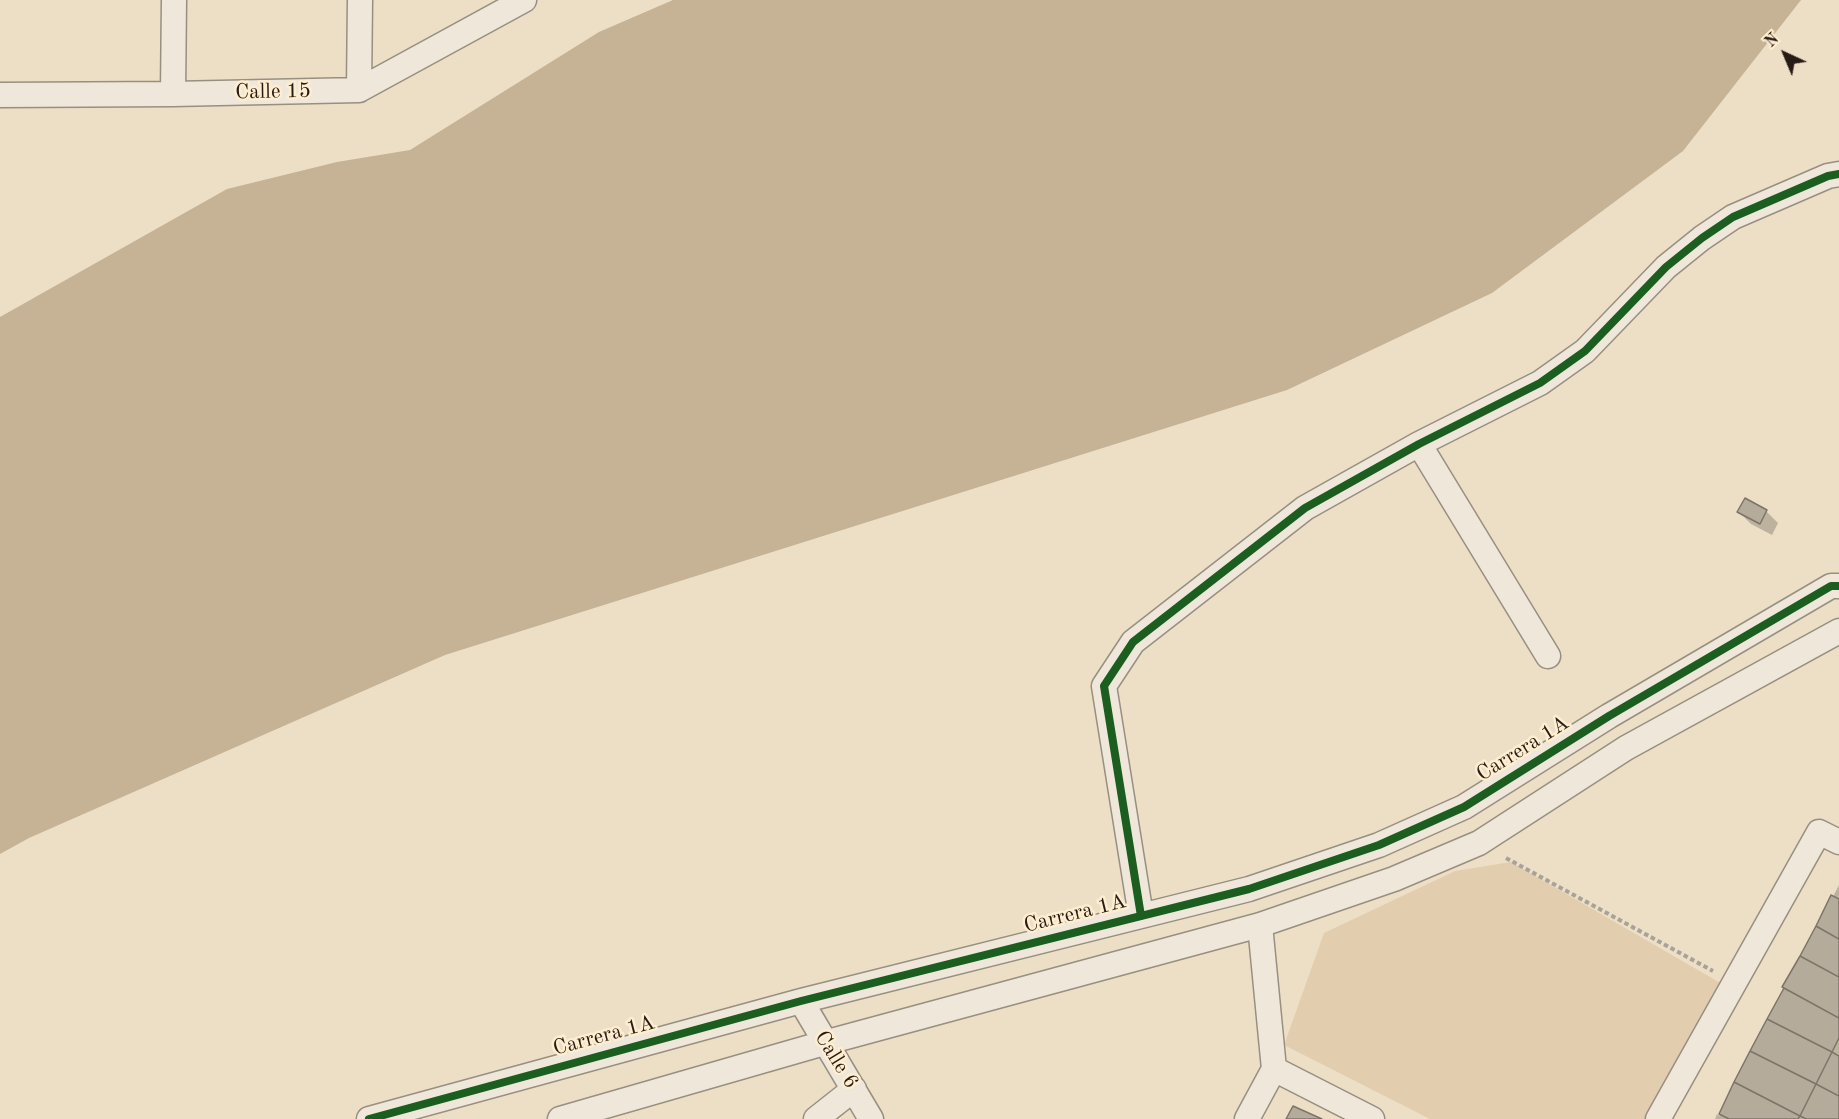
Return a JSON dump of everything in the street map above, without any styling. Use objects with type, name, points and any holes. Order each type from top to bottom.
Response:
[{"type":"street","points":[[173,94],[174,0]]},
{"type":"street","points":[[359,90],[360,0]]},
{"type":"street","name":"Calle 15","points":[[0,95],[359,90],[524,0]]},
{"type":"street","points":[[1141,916],[1104,686],[1133,642],[1305,508],[1419,444],[1540,383],[1567,364],[1585,351],[1666,267],[1733,217],[1828,176],[1839,174]]},
{"type":"street","points":[[1419,444],[1548,656]]},
{"type":"street","name":"Carrera 1A","points":[[369,1119],[801,1001],[1249,889],[1379,845],[1464,807],[1609,716],[1836,581]]},
{"type":"street","points":[[560,1119],[824,1043],[1260,925],[1394,879],[1479,843],[1626,748],[1839,631]]},
{"type":"street","points":[[1659,1119],[1819,832],[1839,842]]},
{"type":"street","points":[[1247,1119],[1274,1069],[1260,925]]},
{"type":"street","name":"Calle 6","points":[[801,1001],[871,1119]]},
{"type":"street","points":[[1274,1069],[1372,1119]]},
{"type":"street","points":[[816,1119],[854,1089]]},
{"type":"path","points":[[1479,843],[1736,984]]},
{"type":"shaded area","points":[[673,0],[1801,0],[1683,151],[1492,293],[1287,390],[445,655],[29,838],[0,854],[0,317],[227,189],[337,162],[410,150],[599,32]]},
{"type":"shaded area","points":[[1511,862],[1724,985],[1648,1119],[1430,1119],[1284,1045],[1324,933],[1455,871]]},
{"type":"building","points":[[1745,498],[1767,510],[1760,524],[1737,512]]},
{"type":"building","points":[[1831,895],[1839,899],[1839,939],[1816,926]]},
{"type":"building","points":[[1816,926],[1839,939],[1839,977],[1800,956]]},
{"type":"building","points":[[1800,956],[1839,977],[1839,1018],[1782,987]]},
{"type":"building","points":[[1784,988],[1839,1018],[1839,1038],[1832,1052],[1767,1019]]},
{"type":"building","points":[[1767,1019],[1832,1052],[1816,1084],[1750,1051]]},
{"type":"building","points":[[1750,1051],[1816,1084],[1800,1116],[1734,1082]]},
{"type":"building","points":[[1832,1052],[1839,1056],[1839,1096],[1816,1084]]},
{"type":"building","points":[[1734,1082],[1800,1116],[1798,1119],[1729,1119],[1719,1114]]},
{"type":"building","points":[[1816,1084],[1839,1096],[1839,1119],[1806,1119],[1800,1116]]},
{"type":"building","points":[[1293,1106],[1322,1119],[1286,1119]]},
{"type":"cycle path","points":[[1141,916],[1104,686],[1133,642],[1305,508],[1419,444],[1540,383],[1585,351],[1666,267],[1733,217],[1828,176],[1839,174]]},
{"type":"cycle path","points":[[369,1119],[801,1001],[1249,889],[1379,845],[1464,807],[1609,716],[1831,586],[1839,586]]}]
